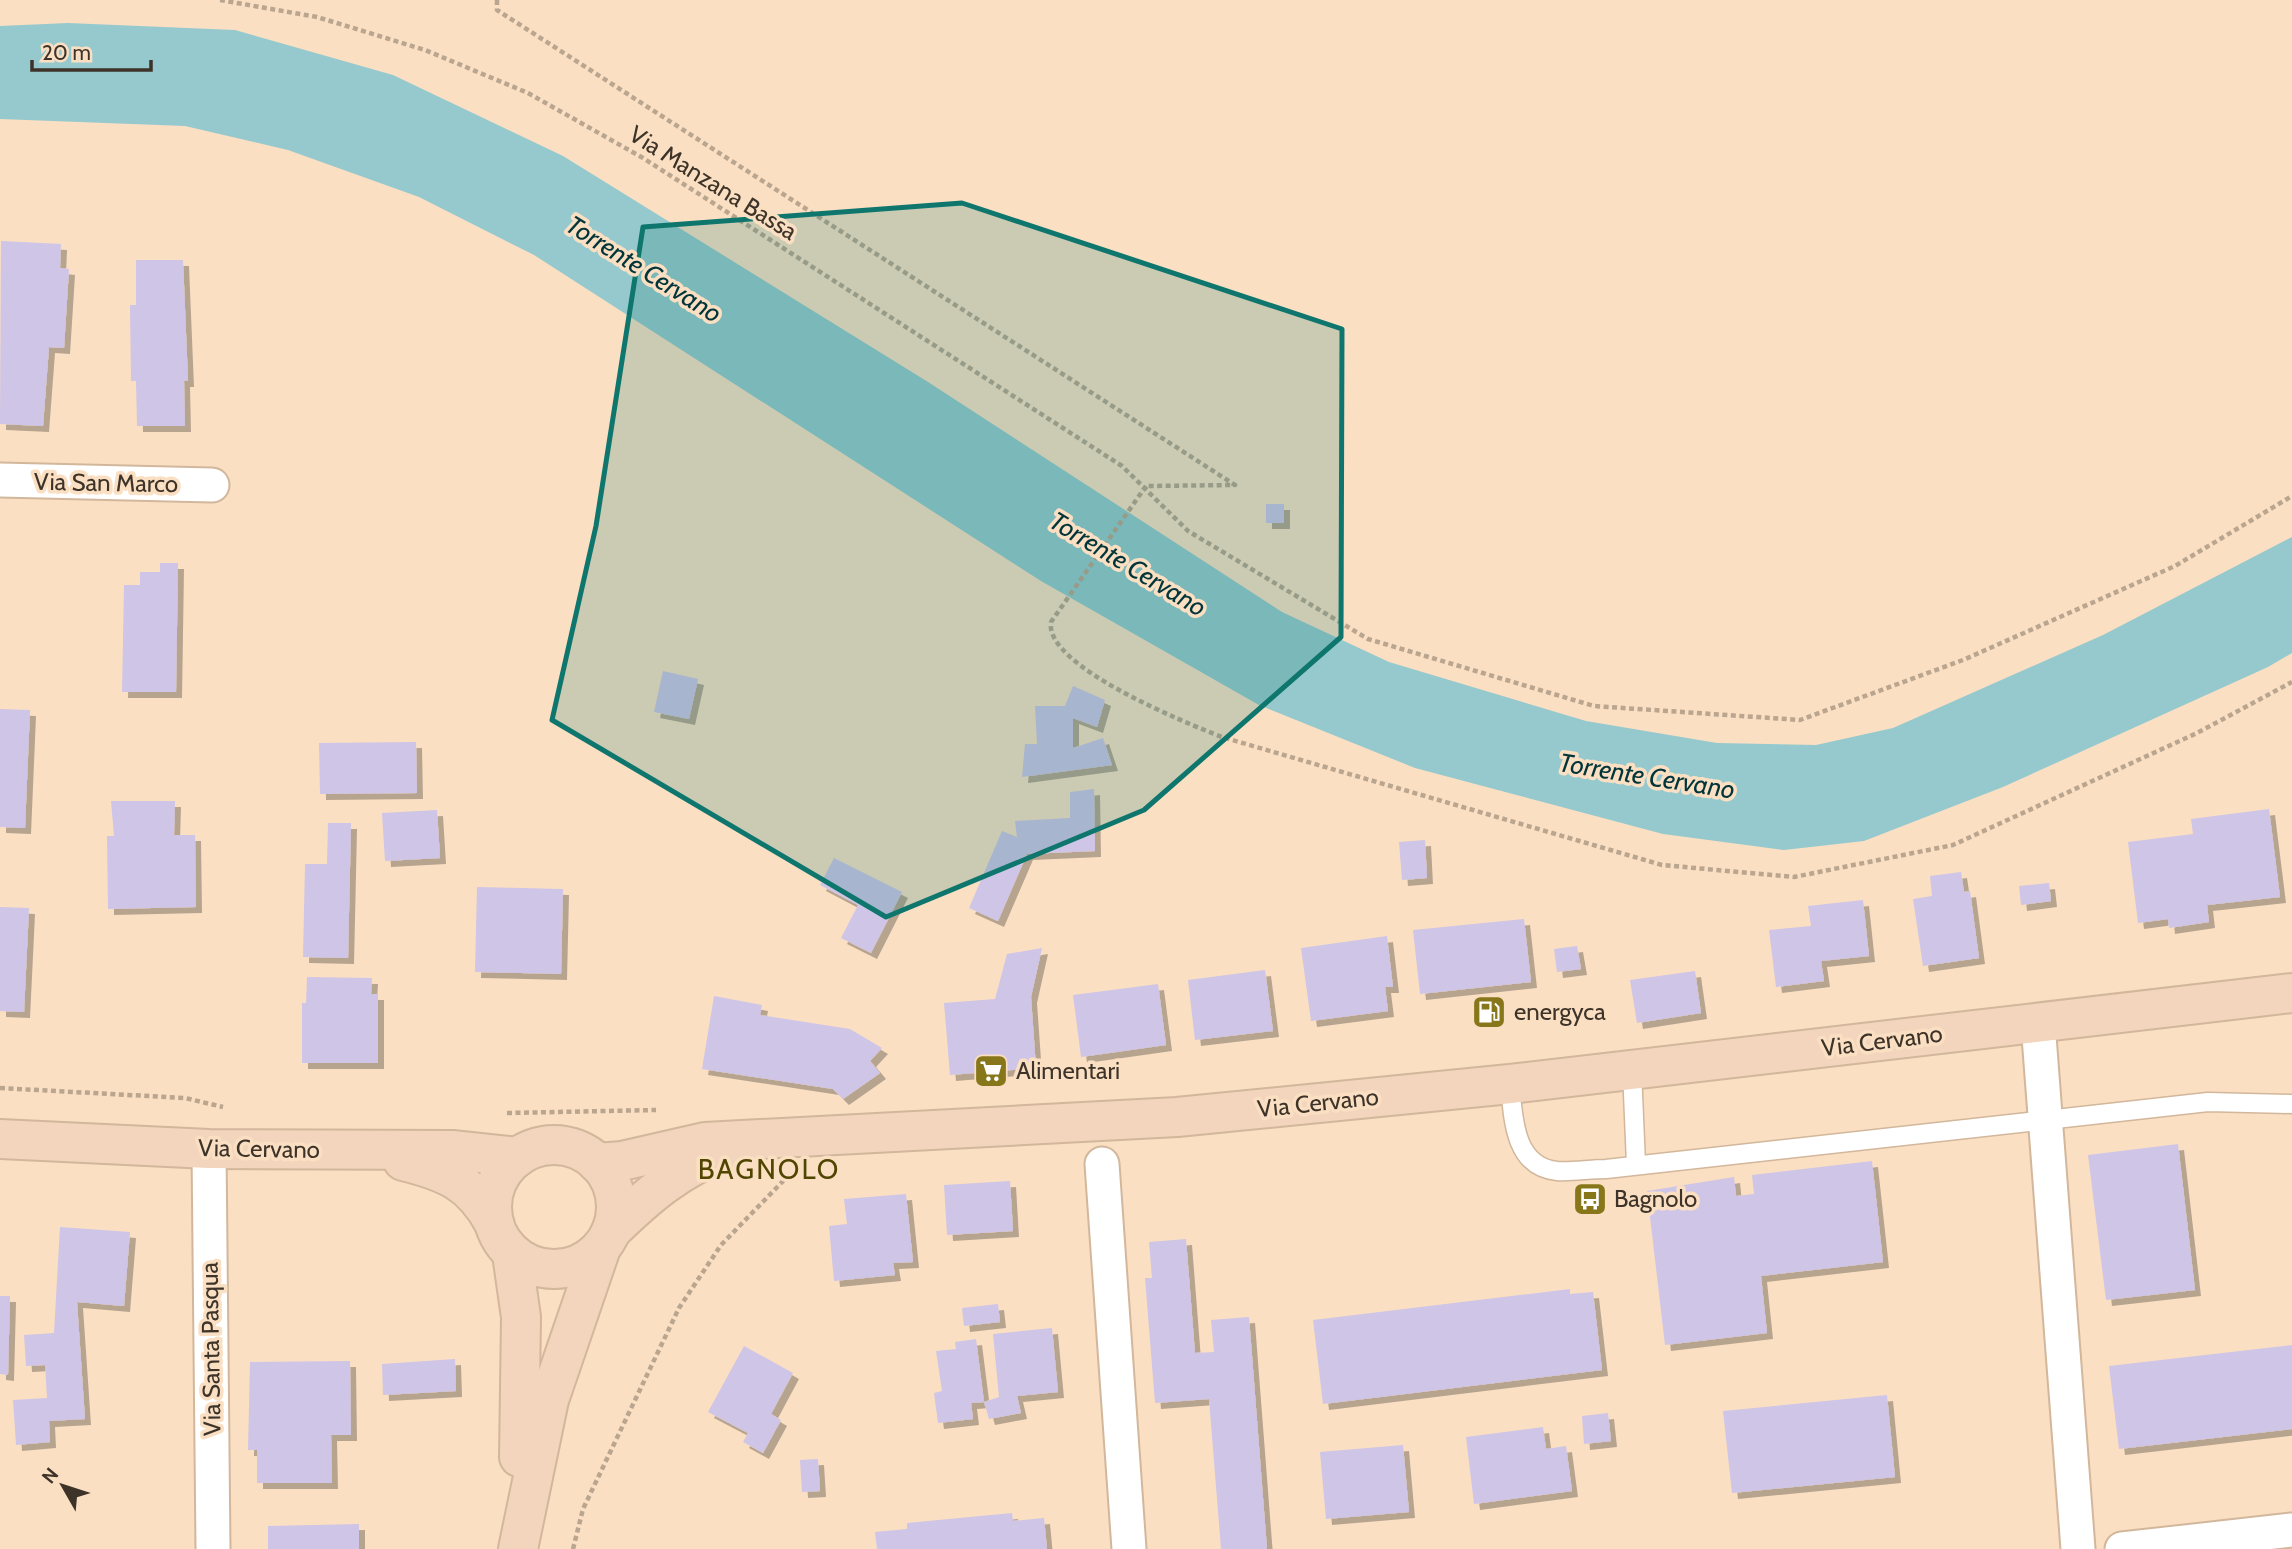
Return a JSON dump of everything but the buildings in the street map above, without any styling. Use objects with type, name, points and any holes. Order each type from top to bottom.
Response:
[{"type":"main road","name":"Via Cervano","points":[[597,1163],[622,1161],[705,1142],[1177,1117],[1510,1084],[2292,993]]},
{"type":"main road","name":"Via Cervano","points":[[0,1139],[209,1149],[363,1152],[452,1150],[518,1157]]},
{"type":"main road","points":[[363,1152],[433,1168],[453,1177],[483,1202],[503,1239],[529,1264],[558,1269],[586,1261],[659,1187],[685,1170],[761,1139]]},
{"type":"main road","points":[[550,1145],[583,1152],[597,1163],[608,1177],[615,1195],[616,1213],[549,1400],[518,1549],[521,1317],[503,1239],[492,1205],[496,1186],[504,1170],[518,1157],[550,1145]]},
{"type":"street","name":"Via San Marco","points":[[0,480],[212,485]]},
{"type":"street","points":[[2038,1023],[2078,1549]]},
{"type":"street","name":"Via Santa Pasqua","points":[[209,1149],[213,1549]]},
{"type":"street","points":[[1102,1164],[1129,1549]]},
{"type":"street","points":[[2122,1549],[2292,1530]]},
{"type":"lane","points":[[1632,1070],[1636,1164]]},
{"type":"lane","points":[[1510,1084],[1514,1130],[1523,1150],[1536,1162],[1554,1171],[2208,1101],[2292,1104]]},
{"type":"path","name":"Via Manzana Bassa","points":[[220,0],[317,17],[425,50],[528,93],[643,158],[1122,466],[1146,486],[1235,485],[497,10],[497,0]]},
{"type":"path","points":[[2292,496],[2175,566],[1963,660],[1800,720],[1594,706],[1368,639],[1188,531],[1146,486],[1051,622],[1050,631],[1060,650],[1090,671],[1165,715],[1222,737],[1662,865],[1794,877],[1953,845],[2197,733],[2292,682]]},
{"type":"path","points":[[0,1088],[185,1098],[224,1108]]},
{"type":"path","points":[[494,1114],[662,1110]]},
{"type":"path","points":[[573,1549],[583,1509],[679,1308],[721,1245],[786,1178]]},
{"type":"highlighted area","points":[[962,203],[1342,329],[1341,637],[1144,810],[886,917],[552,720],[596,526],[643,227]]},
{"type":"water","name":"Torrente Cervano","points":[[68,23],[235,30],[393,75],[563,156],[928,382],[1282,612],[1389,662],[1586,721],[1717,743],[1816,745],[1893,728],[2103,635],[2292,537],[2292,653],[2268,667],[2003,787],[1864,841],[1784,850],[1663,834],[1415,768],[1259,705],[1041,581],[534,255],[419,197],[288,150],[185,126],[0,119],[0,26]]},
{"type":"place","name":"energyca","points":[[1489,1012]]},
{"type":"place","name":"Alimentari","points":[[991,1071]]},
{"type":"place","name":"Bagnolo","points":[[1590,1199]]},
{"type":"district","name":"BAGNOLO","points":[[769,1169]]}]
